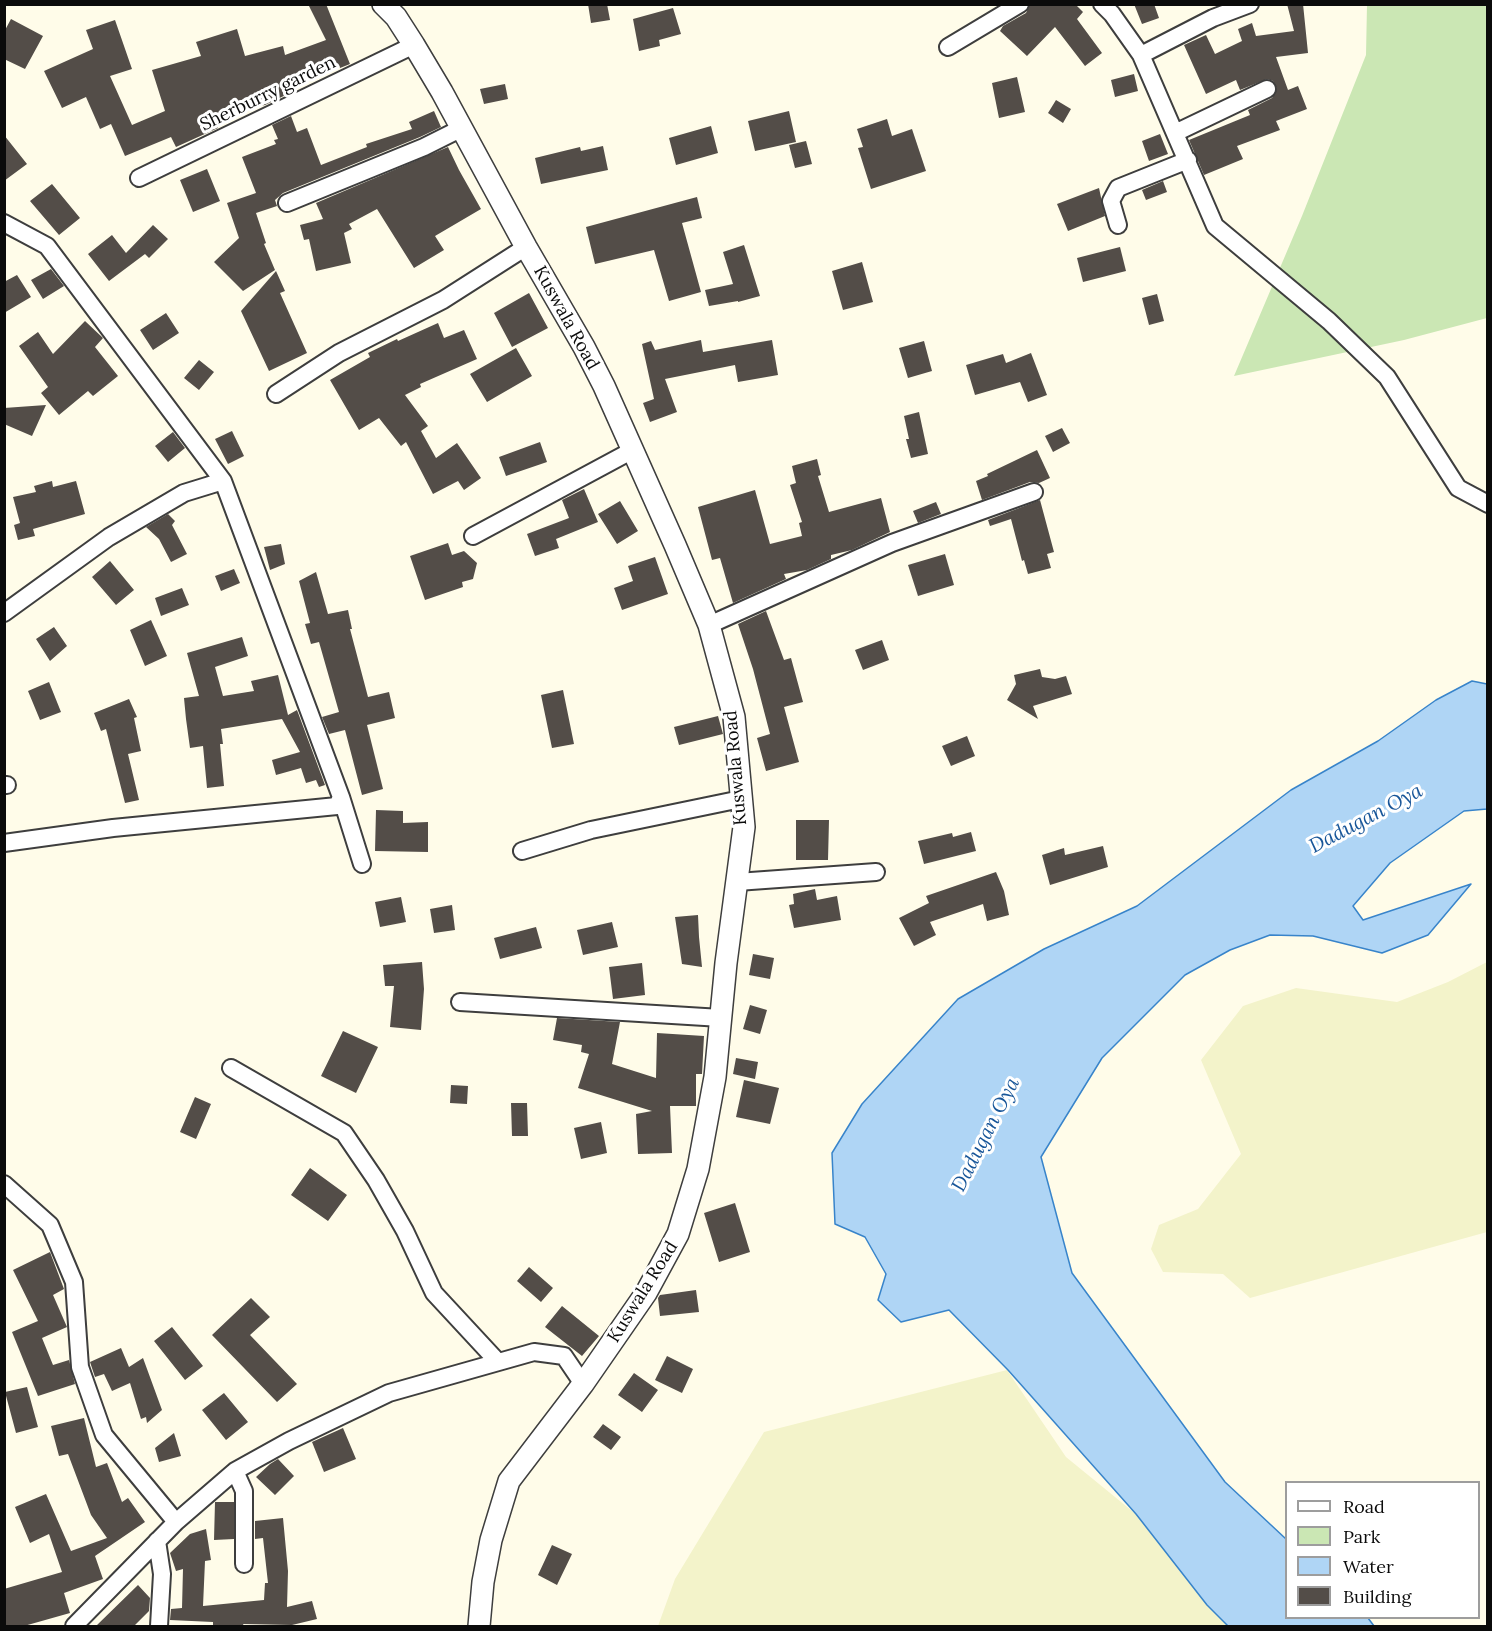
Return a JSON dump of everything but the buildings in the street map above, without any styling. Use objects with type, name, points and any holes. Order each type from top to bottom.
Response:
[{"type":"street","name":"Kuswala Road","points":[[383,4],[396,17],[414,45],[462,128],[526,247],[584,347],[633,450],[709,625],[734,717],[744,827],[715,1077],[698,1169],[678,1234],[646,1293],[583,1384],[509,1481],[491,1540],[483,1581],[479,1626]]},
{"type":"street","points":[[948,47],[1020,4]]},
{"type":"street","points":[[1102,4],[1112,14],[1141,55],[1215,226],[1329,321],[1387,377],[1458,488],[1488,504]]},
{"type":"street","points":[[1141,55],[1213,18],[1250,4]]},
{"type":"street","name":"Sherburry garden","points":[[139,178],[414,45]]},
{"type":"street","points":[[1176,133],[1267,89]]},
{"type":"street","points":[[288,203],[424,147],[462,128]]},
{"type":"street","points":[[1118,225],[1111,201],[1118,188],[1188,160]]},
{"type":"street","points":[[4,223],[47,246],[223,481],[341,797],[362,864]]},
{"type":"street","points":[[276,394],[339,352],[443,300],[526,247]]},
{"type":"street","points":[[473,536],[633,450]]},
{"type":"street","points":[[4,613],[109,537],[184,493],[223,481]]},
{"type":"street","points":[[709,625],[892,543],[1034,492]]},
{"type":"street","points":[[4,843],[113,828],[337,806],[341,797]]},
{"type":"street","points":[[522,851],[591,830],[741,799]]},
{"type":"street","points":[[737,882],[876,872]]},
{"type":"street","points":[[460,1002],[721,1018]]},
{"type":"street","points":[[231,1068],[344,1133],[376,1180],[405,1232],[434,1293],[498,1362]]},
{"type":"street","points":[[4,1184],[51,1225],[74,1282],[80,1367],[104,1435],[176,1522]]},
{"type":"street","points":[[74,1626],[176,1522],[235,1471],[289,1441],[389,1393],[534,1352],[564,1356],[583,1384]]},
{"type":"street","points":[[235,1471],[244,1491],[244,1564]]},
{"type":"street","points":[[157,1541],[162,1574],[159,1626]]},
{"type":"green space","points":[[1367,5],[1487,5],[1487,318],[1404,340],[1234,376],[1302,216],[1366,55]]},
{"type":"green space","points":[[1487,962],[1487,1232],[1250,1298],[1223,1274],[1163,1272],[1151,1249],[1159,1225],[1198,1209],[1241,1154],[1201,1060],[1243,1006],[1296,988],[1397,1002],[1448,982]]},
{"type":"green space","points":[[1007,1370],[1066,1457],[1257,1613],[1265,1626],[658,1626],[675,1579],[764,1432]]},
{"type":"water","name":"Dadugan Oya","points":[[1472,681],[1487,684],[1487,809],[1464,811],[1390,863],[1353,906],[1363,920],[1471,884],[1428,935],[1382,953],[1313,936],[1270,935],[1230,950],[1185,975],[1102,1058],[1041,1157],[1072,1273],[1225,1482],[1285,1538],[1285,1619],[1369,1619],[1374,1626],[1228,1626],[1207,1605],[1136,1514],[1008,1370],[949,1310],[901,1322],[878,1300],[886,1274],[865,1237],[835,1224],[832,1153],[862,1104],[958,999],[1044,949],[1137,906],[1291,790],[1378,741],[1436,700]]}]
